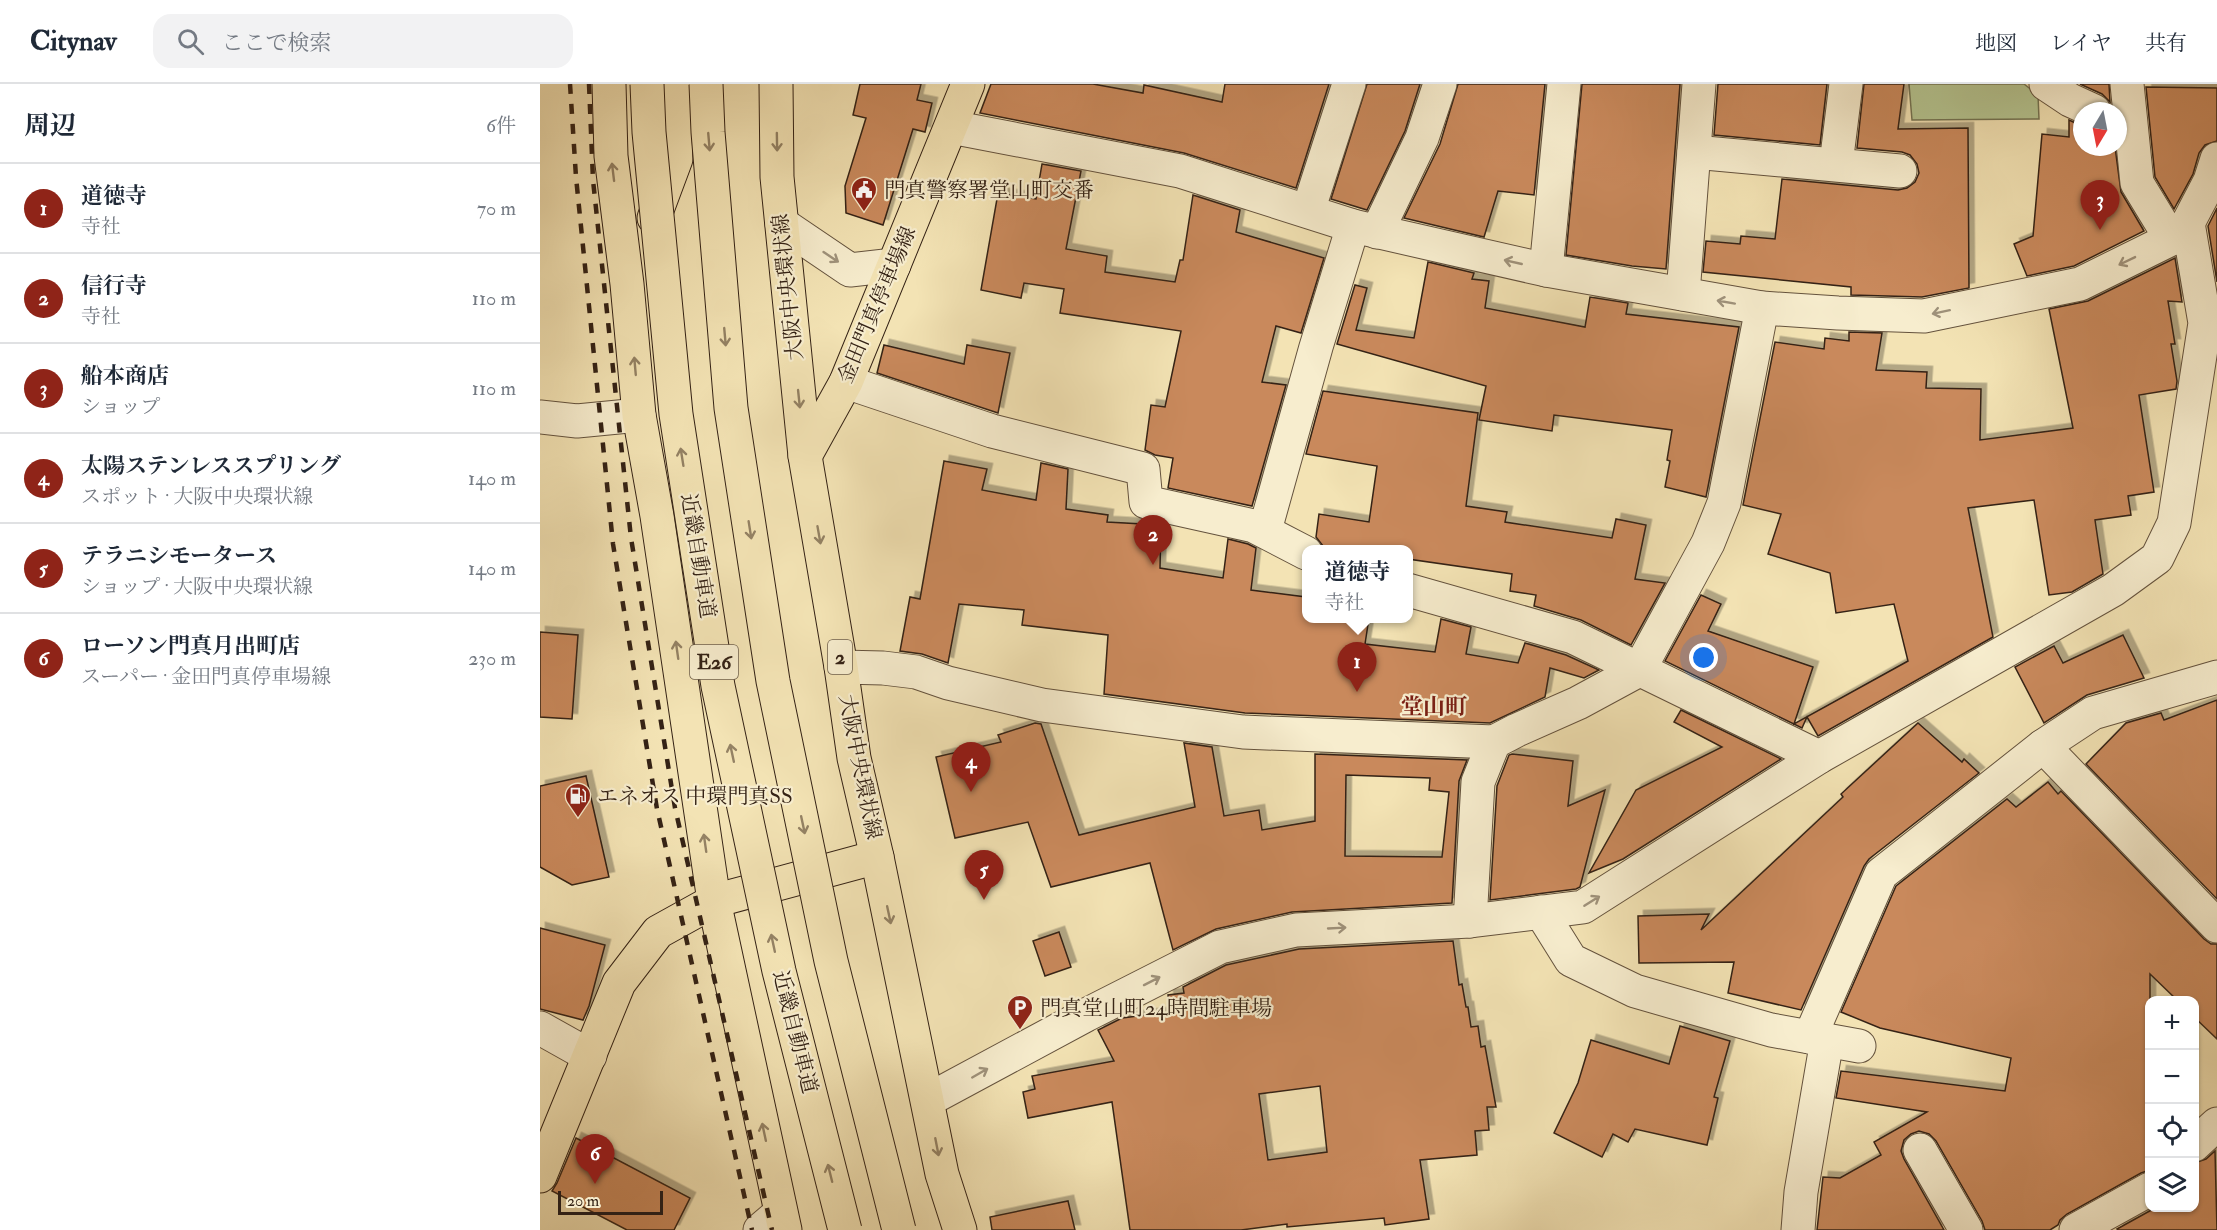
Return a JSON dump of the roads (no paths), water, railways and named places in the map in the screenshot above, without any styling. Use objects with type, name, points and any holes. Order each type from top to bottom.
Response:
[{"type":"main road","points":[[609,84],[611,156],[627,284],[639,415],[657,516],[714,901],[775,1224]]},
{"type":"main road","name":"近畿自動車道","points":[[647,84],[649,132],[676,414],[718,686],[779,971],[845,1230]]},
{"type":"main road","points":[[627,284],[642,251],[676,159],[674,84]]},
{"type":"main road","name":"E26","points":[[706,84],[731,408],[773,681],[831,961],[899,1230]]},
{"type":"main road","name":"大阪中央環状線","points":[[776,84],[777,177],[805,456],[842,667],[854,758],[877,857],[942,1174],[960,1230]]},
{"type":"main road","name":"金田門真停車場線","points":[[805,456],[846,382],[968,84]]},
{"type":"main road","points":[[540,1176],[619,983],[658,932],[714,901],[877,857]]},
{"type":"street","points":[[1308,211],[1349,84]]},
{"type":"street","points":[[1265,531],[1316,347],[1365,229],[1422,138],[1440,84]]},
{"type":"street","points":[[1546,270],[1564,84]]},
{"type":"street","points":[[1683,294],[1699,84]]},
{"type":"street","points":[[1836,164],[1846,84]]},
{"type":"street","points":[[2046,84],[2074,102]]},
{"type":"street","points":[[2126,102],[2127,84]]},
{"type":"street","points":[[951,127],[1180,171],[1365,229],[1546,270],[1762,308],[1838,313],[1924,315],[2080,284],[2179,231],[2210,181],[2217,159]]},
{"type":"street","points":[[928,1100],[1076,1020],[1220,947],[1296,930],[1470,921],[1583,907],[1819,758],[2113,590],[2157,558],[2174,523],[2211,321],[2179,231],[2137,183],[2127,138]]},
{"type":"street","points":[[1694,152],[1900,171]]},
{"type":"street","points":[[782,224],[850,270],[894,265]]},
{"type":"street","points":[[842,667],[916,672],[948,683],[1042,705],[1244,732],[1494,742],[1578,703],[1639,670],[1708,543],[1724,503],[1762,308]]},
{"type":"street","points":[[846,382],[992,431],[1143,469],[1146,502],[1254,526],[1302,551]]},
{"type":"street","points":[[540,417],[577,421],[639,415]]},
{"type":"street","points":[[1413,591],[1573,637],[1819,758]]},
{"type":"street","points":[[1798,1230],[1819,1039],[1881,874],[2043,746],[2093,713],[2217,677]]},
{"type":"street","points":[[1470,921],[1478,782],[1494,742]]},
{"type":"street","points":[[2043,746],[2217,926]]},
{"type":"street","points":[[1541,912],[1571,960],[1635,991],[1771,1030],[1859,1046]]},
{"type":"street","points":[[540,1028],[590,1056]]},
{"type":"street","points":[[2199,1140],[2217,1124]]},
{"type":"street","points":[[1920,1150],[1966,1230]]},
{"type":"street","points":[[2076,1230],[2145,1192]]},
{"type":"railway","points":[[570,84],[576,177],[613,544],[657,809],[752,1230]]},
{"type":"railway","points":[[589,84],[593,180],[631,538],[675,808],[772,1230]]},
{"type":"place","name":"門真警察署堂山町交番","points":[[864,213]]},
{"type":"place","name":"船本商店","points":[[2100,230]]},
{"type":"place","name":"信行寺","points":[[1153,565]]},
{"type":"place","name":"道徳寺","points":[[1357,692]]},
{"type":"place","name":"太陽ステンレススプリング","points":[[971,792]]},
{"type":"place","name":"エネオス 中環門真SS","points":[[578,819]]},
{"type":"place","name":"テラニシモータース","points":[[984,900]]},
{"type":"place","name":"門真堂山町24時間駐車場","points":[[1020,1031]]},
{"type":"place","name":"ローソン門真月出町店","points":[[595,1184]]},
{"type":"district","name":"堂山町","points":[[1434,707]]}]
